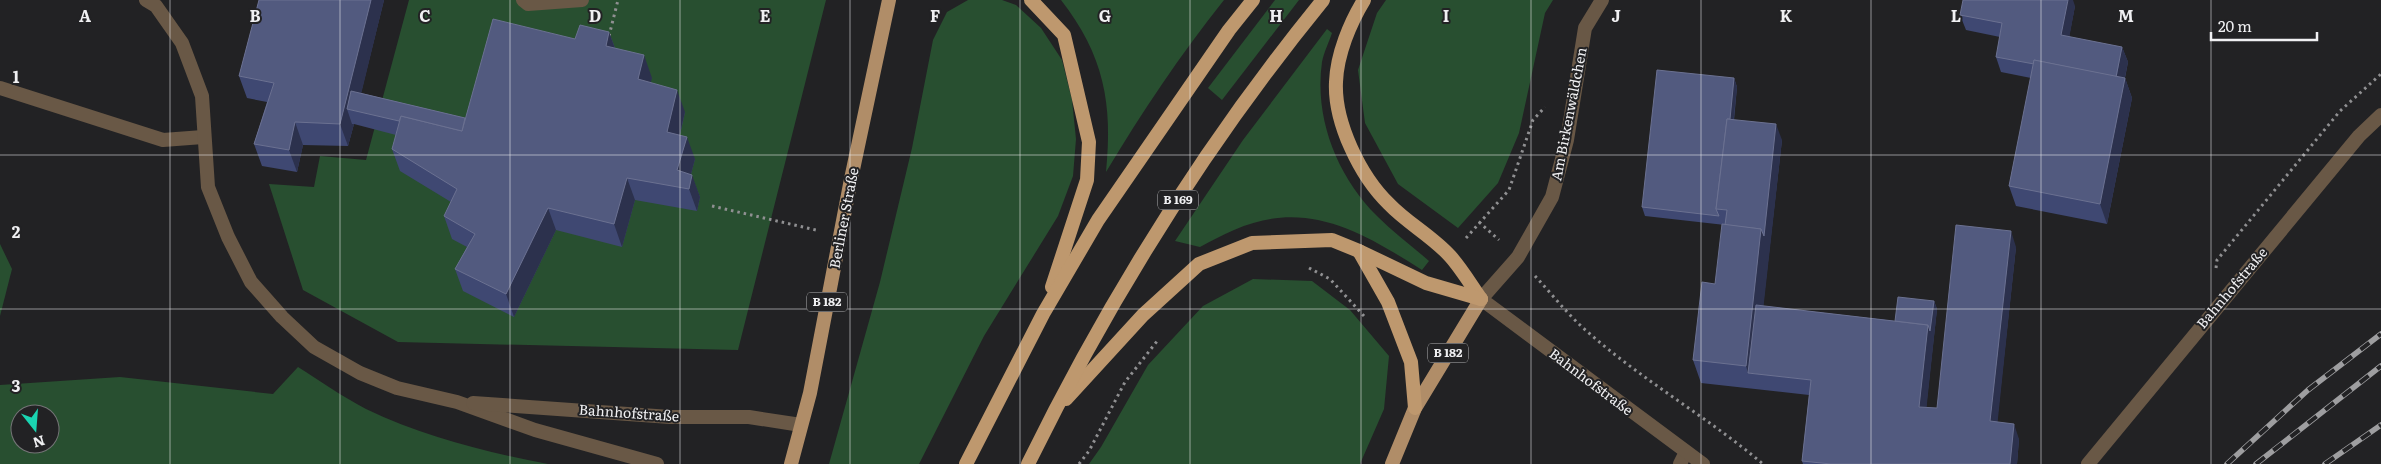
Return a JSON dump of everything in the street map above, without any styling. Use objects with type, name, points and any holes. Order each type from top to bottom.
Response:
[{"type":"highway","points":[[1030,0],[1064,35],[1089,142],[1087,180],[1043,314]]},
{"type":"highway","points":[[966,464],[1043,314],[1104,212],[1223,37],[1253,0]]},
{"type":"highway","name":"B 169","points":[[1028,464],[1052,414],[1116,298],[1165,219],[1232,120],[1283,50],[1323,0]]},
{"type":"highway","points":[[1364,0],[1354,16],[1340,54],[1336,82],[1339,117],[1359,165],[1388,204],[1450,256],[1481,299]]},
{"type":"highway","points":[[1052,414],[1143,315],[1200,264],[1252,243],[1332,240],[1426,283],[1481,299]]},
{"type":"highway","points":[[1359,251],[1388,302],[1411,362],[1415,408]]},
{"type":"main road","name":"Berliner Straße","points":[[791,464],[810,393],[851,178],[889,0]]},
{"type":"main road","name":"B 182","points":[[1392,464],[1415,408],[1481,299]]},
{"type":"street","name":"Bahnhofstraße","points":[[146,0],[156,6],[182,43],[202,96],[203,137],[208,187],[228,238],[252,282],[282,317],[314,347],[360,373],[396,388],[457,402],[535,430],[657,464]]},
{"type":"street","points":[[523,0],[528,4],[582,0]]},
{"type":"street","name":"Am Birkenwäldchen","points":[[1481,299],[1518,257],[1552,196],[1567,140],[1585,28],[1602,0]]},
{"type":"street","points":[[0,88],[163,140],[203,137]]},
{"type":"street","name":"Bahnhofstraße","points":[[2088,464],[2359,136],[2381,115]]},
{"type":"street","name":"Bahnhofstraße","points":[[1481,299],[1683,458],[1703,464]]},
{"type":"street","name":"Bahnhofstraße","points":[[457,402],[670,418],[749,417],[800,425]]},
{"type":"path","points":[[606,43],[618,0]]},
{"type":"path","points":[[1461,243],[1509,190],[1533,120],[1546,107]]},
{"type":"path","points":[[712,206],[806,229]]},
{"type":"path","points":[[1480,222],[1518,257],[1581,326],[1642,375],[1731,437],[1763,464]]},
{"type":"path","points":[[1306,266],[1330,279],[1366,317]]},
{"type":"path","points":[[1079,464],[1089,451],[1126,382],[1163,333]]},
{"type":"green space","points":[[409,0],[826,0],[738,350],[398,342],[303,290],[269,184],[314,187],[320,156],[366,160]]},
{"type":"green space","points":[[968,0],[1002,0],[1016,5],[1041,28],[1062,60],[1072,100],[1076,139],[1073,176],[1058,216],[984,336],[919,464],[829,464],[880,282],[912,148],[933,40],[947,12]]},
{"type":"green space","points":[[1061,0],[1224,0],[1162,84],[1106,172],[1108,124],[1102,81],[1087,41],[1076,20]]},
{"type":"green space","points":[[1275,0],[1299,0],[1222,100],[1208,88]]},
{"type":"green space","points":[[1386,0],[1553,0],[1545,13],[1519,133],[1498,183],[1458,228],[1398,184],[1365,123],[1358,70],[1377,13]]},
{"type":"green space","points":[[1327,29],[1332,33],[1322,62],[1320,83],[1322,104],[1325,125],[1340,164],[1350,183],[1377,216],[1429,261],[1422,270],[1355,232],[1309,219],[1285,217],[1260,221],[1230,232],[1200,247],[1175,241],[1243,140]]},
{"type":"green space","points":[[0,244],[12,269],[0,316]]},
{"type":"green space","points":[[1253,279],[1312,281],[1350,310],[1389,356],[1384,409],[1360,464],[1089,464],[1101,447],[1148,365],[1203,306]]},
{"type":"green space","points":[[298,367],[366,409],[410,428],[478,449],[548,464],[0,464],[0,385],[120,377],[273,394]]},
{"type":"building","points":[[259,0],[371,0],[340,124],[295,122],[289,150],[254,144],[274,83],[239,76]]},
{"type":"building","points":[[1963,0],[2068,0],[2061,35],[2122,47],[2116,77],[2034,60],[2034,64],[1996,57],[2002,23],[1960,15]]},
{"type":"building","points":[[493,19],[575,39],[580,25],[609,32],[606,46],[644,55],[638,79],[677,90],[667,132],[687,137],[677,170],[692,175],[689,189],[627,178],[614,224],[548,208],[506,294],[455,269],[475,234],[444,216],[457,189],[392,149],[401,116],[462,131]]},
{"type":"building","points":[[2034,60],[2125,78],[2100,204],[2009,186]]},
{"type":"building","points":[[1657,70],[1734,78],[1730,119],[1727,119],[1716,209],[1719,216],[1642,207]]},
{"type":"building","points":[[351,91],[465,118],[462,131],[401,116],[399,121],[347,109]]},
{"type":"building","points":[[1727,119],[1776,124],[1764,236],[1761,229],[1725,225],[1727,210],[1716,209]]},
{"type":"building","points":[[1722,224],[1761,229],[1746,366],[1693,360],[1702,282],[1715,284]]},
{"type":"building","points":[[1956,225],[2011,231],[1990,421],[2014,424],[2010,464],[1831,464],[1802,461],[1811,380],[1748,373],[1756,305],[1928,325],[1919,407],[1937,408]]},
{"type":"building","points":[[1898,297],[1934,301],[1930,331],[1928,325],[1895,321]]},
{"type":"railway","points":[[2227,464],[2308,390],[2381,334]]},
{"type":"railway","points":[[2256,464],[2381,366]]},
{"type":"railway","points":[[2325,464],[2381,425]]}]
